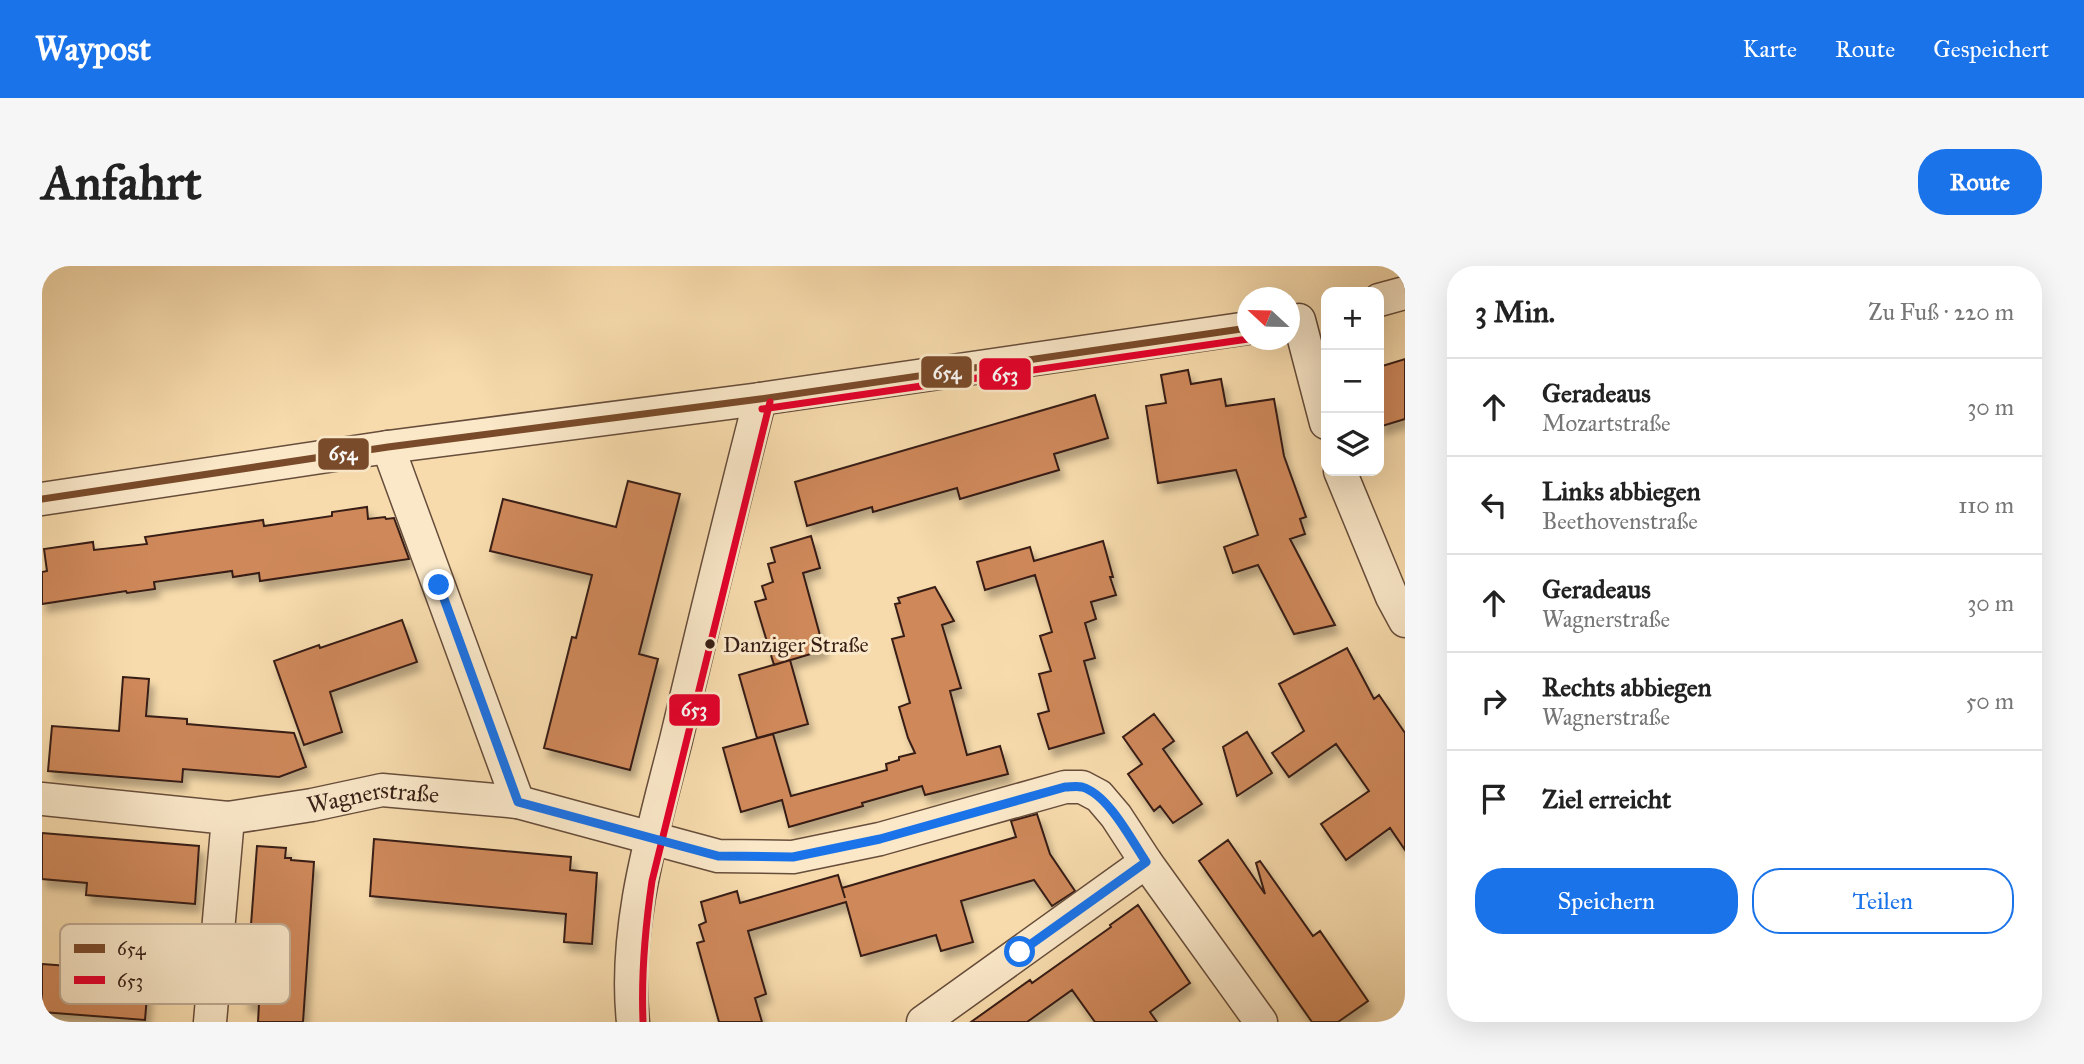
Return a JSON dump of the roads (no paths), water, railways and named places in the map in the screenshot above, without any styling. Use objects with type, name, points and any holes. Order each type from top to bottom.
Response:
[{"type":"street","points":[[1384,299],[1405,293]]},
{"type":"street","points":[[1305,318],[1324,413]]},
{"type":"street","points":[[42,499],[388,447],[760,399],[1237,330]]},
{"type":"street","points":[[633,1022],[630,993],[637,913],[652,838],[760,399]]},
{"type":"street","points":[[388,447],[518,802]]},
{"type":"street","points":[[1341,476],[1392,597],[1405,621]]},
{"type":"street","name":"Wagnerstraße","points":[[42,799],[228,818],[312,805],[382,790],[518,802],[718,856],[793,857],[880,839],[1065,787],[1082,787],[1099,796],[1116,816],[1261,1022]]},
{"type":"street","points":[[219,924],[228,818]]},
{"type":"street","points":[[923,1022],[1146,862]]},
{"type":"street","points":[[210,1022],[212,1004]]},
{"type":"place","name":"Danziger Straße","points":[[710,644]]}]
